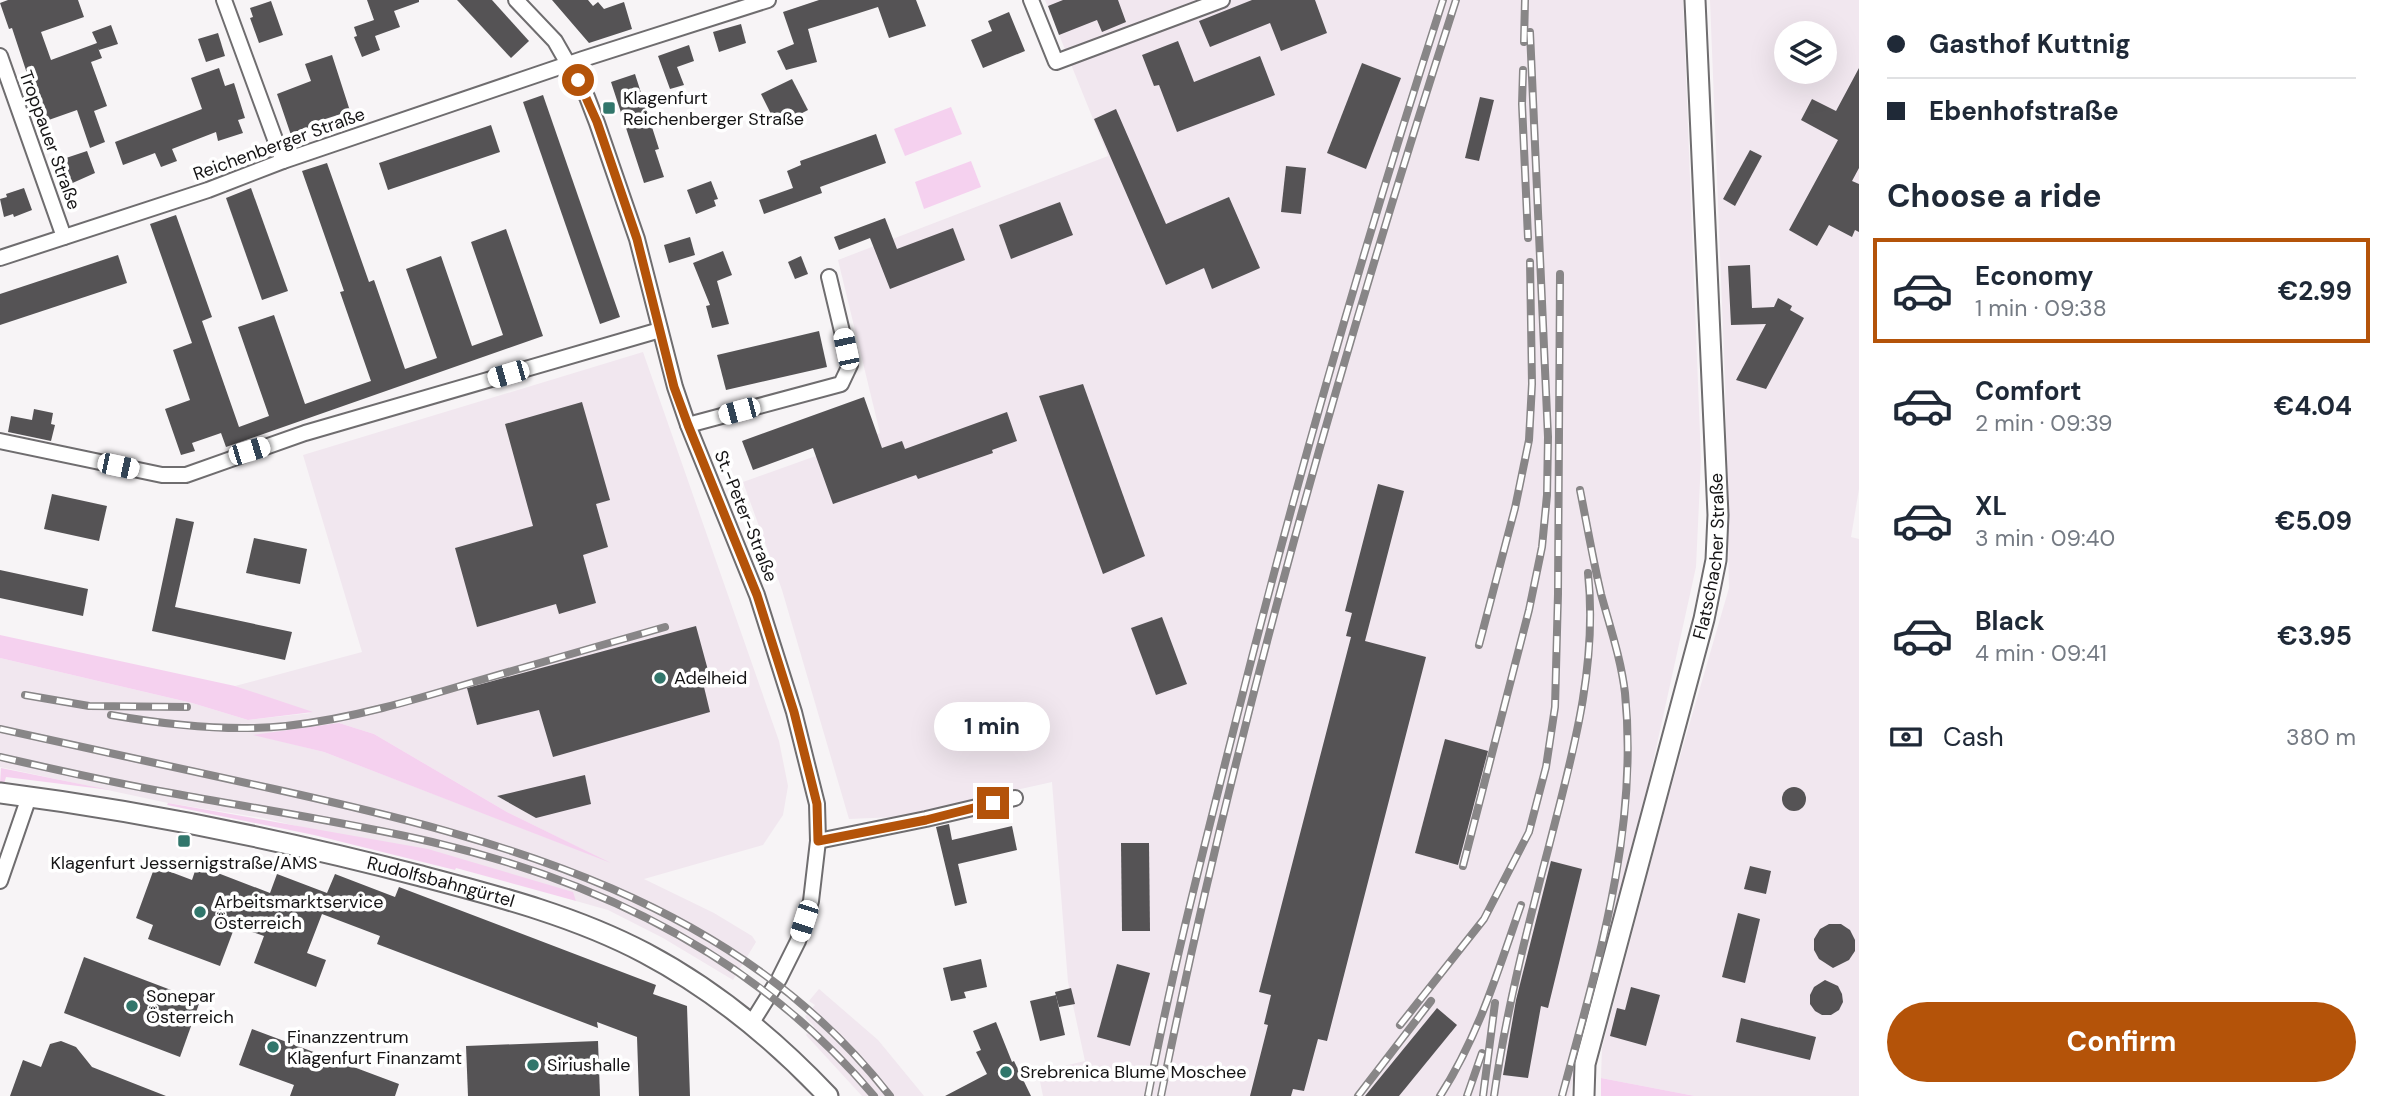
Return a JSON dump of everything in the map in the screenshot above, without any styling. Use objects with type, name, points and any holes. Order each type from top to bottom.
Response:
[{"type":"street","points":[[224,0],[283,161]]},
{"type":"street","name":"St.-Peter-Straße","points":[[516,0],[555,41],[587,97],[628,213],[674,387],[757,595],[794,712],[817,804],[818,841],[811,901],[798,941],[779,979],[751,1024]]},
{"type":"street","name":"Reichenberger Straße","points":[[0,258],[208,190],[283,161],[569,64],[768,0]]},
{"type":"street","points":[[1031,0],[1056,62],[1222,0]]},
{"type":"street","name":"Flatschacher Straße","points":[[1584,1096],[1585,1064],[1704,619],[1716,560],[1718,515],[1695,0]]},
{"type":"street","name":"Troppauer Straße","points":[[0,56],[64,237]]},
{"type":"street","points":[[688,425],[841,384],[850,365],[829,277]]},
{"type":"street","points":[[0,440],[162,475],[186,475],[306,433],[660,330]]},
{"type":"street","name":"Rudolfsbahngürtel","points":[[0,793],[153,818],[352,858],[550,913],[598,930],[681,973],[751,1024],[828,1096]]},
{"type":"street","points":[[0,881],[29,797]]},
{"type":"street","points":[[818,841],[926,820],[1015,797]]},
{"type":"shaded area","points":[[1045,0],[1683,0],[1701,460],[1696,567],[1646,794],[1569,1096],[1043,1096],[1038,1072],[1085,1061],[1068,982],[1052,782],[896,817],[849,819],[782,590],[743,482],[880,433],[838,260],[1108,156]]},
{"type":"shaded area","points":[[1710,0],[1859,0],[1859,489],[1851,537],[1859,539],[1859,1096],[1695,1096],[1601,1078],[1602,1048],[1666,805],[1729,588],[1725,381]]},
{"type":"shaded area","points":[[951,107],[962,134],[905,156],[894,129]]},
{"type":"shaded area","points":[[971,161],[981,187],[924,209],[915,182]]},
{"type":"shaded area","points":[[643,352],[779,741],[788,786],[783,815],[763,845],[644,879],[714,913],[752,936],[756,942],[733,980],[663,938],[608,910],[576,901],[572,892],[263,818],[168,803],[0,767],[0,658],[192,703],[248,720],[311,713],[235,686],[362,652],[303,455]],"holes":[[[339,723],[374,734],[507,812],[602,859],[324,752],[256,735]]]},
{"type":"shaded area","points":[[0,635],[235,686],[313,712],[248,720],[192,703],[0,658]]},
{"type":"shaded area","points":[[339,723],[374,734],[507,812],[611,863],[324,752],[253,735]]},
{"type":"shaded area","points":[[1,768],[110,790],[6,777],[4,784],[0,783]]},
{"type":"shaded area","points":[[168,803],[428,849],[573,892],[576,901],[456,868],[455,870],[314,835],[167,805]]},
{"type":"shaded area","points":[[819,989],[878,1040],[924,1096],[862,1096],[806,1035],[814,1026],[805,1017],[815,1005],[809,1001]]},
{"type":"shaded area","points":[[1601,1078],[1695,1096],[1601,1096]]},
{"type":"building","points":[[8,0],[78,0],[84,17],[41,32],[51,60],[97,43],[92,32],[111,25],[118,44],[99,50],[98,48],[102,58],[91,62],[107,106],[94,111],[105,142],[90,148],[77,110],[43,122],[12,28],[9,29],[0,3]]},
{"type":"building","points":[[367,0],[419,2],[394,11],[400,27],[375,36],[380,50],[362,57],[354,37],[357,36],[354,27],[374,20]]},
{"type":"building","points":[[457,0],[492,0],[529,41],[511,58]]},
{"type":"building","points":[[552,0],[588,0],[593,6],[598,2],[604,9],[624,2],[632,29],[589,43]]},
{"type":"building","points":[[819,0],[916,0],[926,26],[889,38],[878,7],[808,29],[817,62],[786,70],[777,51],[794,44],[783,12]]},
{"type":"building","points":[[1063,0],[1118,0],[1126,22],[1102,32],[1097,20],[1059,35],[1048,6]]},
{"type":"building","points":[[1252,0],[1315,0],[1327,33],[1281,51],[1270,23],[1210,47],[1199,21]]},
{"type":"building","points":[[271,1],[283,35],[259,43],[250,18],[253,17],[250,8]]},
{"type":"building","points":[[1009,12],[1025,51],[983,68],[971,40],[992,31],[988,21]]},
{"type":"building","points":[[741,24],[746,43],[719,52],[713,32]]},
{"type":"building","points":[[218,33],[225,56],[206,62],[198,39]]},
{"type":"building","points":[[1178,41],[1194,82],[1260,56],[1275,95],[1177,132],[1159,85],[1154,86],[1142,55]]},
{"type":"building","points":[[689,45],[694,61],[677,67],[684,85],[670,89],[658,56]]},
{"type":"building","points":[[332,55],[350,111],[313,123],[314,127],[291,135],[277,94],[311,81],[305,64]]},
{"type":"building","points":[[1362,63],[1401,78],[1366,169],[1327,153]]},
{"type":"building","points":[[219,68],[225,86],[234,83],[245,118],[238,120],[243,133],[218,141],[216,132],[172,149],[177,161],[161,167],[155,153],[123,165],[115,142],[202,109],[191,78]]},
{"type":"building","points":[[1859,68],[1859,168],[1852,181],[1859,184],[1859,232],[1855,230],[1852,237],[1829,225],[1817,246],[1789,230],[1838,140],[1801,120],[1812,99],[1836,111]]},
{"type":"building","points":[[635,74],[659,149],[655,150],[664,177],[644,183],[611,82]]},
{"type":"building","points":[[792,79],[808,110],[777,126],[761,94]]},
{"type":"building","points":[[543,95],[620,317],[600,324],[523,102]]},
{"type":"building","points":[[1480,97],[1494,100],[1479,161],[1465,158]]},
{"type":"building","points":[[1116,109],[1166,224],[1229,197],[1260,268],[1212,289],[1204,268],[1166,285],[1094,119]]},
{"type":"building","points":[[491,125],[500,152],[388,190],[379,163]]},
{"type":"building","points":[[876,134],[886,163],[820,187],[822,193],[764,214],[759,200],[793,188],[787,171],[801,165],[800,161]]},
{"type":"building","points":[[1750,150],[1762,156],[1735,206],[1723,199]]},
{"type":"building","points":[[87,151],[95,173],[68,185],[60,160]]},
{"type":"building","points":[[327,163],[369,282],[374,280],[405,369],[437,358],[406,269],[441,256],[472,346],[503,335],[471,242],[506,229],[543,336],[226,447],[221,433],[192,443],[195,451],[181,455],[165,409],[190,400],[173,350],[192,343],[150,224],[176,215],[212,317],[202,321],[239,427],[269,416],[238,327],[274,315],[305,404],[371,381],[340,292],[344,291],[302,171]]},
{"type":"building","points":[[1286,166],[1306,168],[1301,214],[1281,212]]},
{"type":"building","points":[[711,181],[718,199],[714,200],[716,206],[696,214],[687,190]]},
{"type":"building","points":[[24,188],[32,210],[14,217],[13,214],[4,217],[0,199]]},
{"type":"building","points":[[251,188],[288,291],[262,300],[226,198]]},
{"type":"building","points":[[1060,202],[1073,235],[1011,259],[999,225]]},
{"type":"building","points":[[885,218],[897,249],[953,228],[965,260],[890,289],[870,238],[839,250],[834,237]]},
{"type":"building","points":[[690,237],[695,255],[669,263],[664,245]]},
{"type":"building","points":[[723,251],[732,275],[717,281],[729,324],[712,328],[706,306],[710,305],[693,263]]},
{"type":"building","points":[[118,255],[127,283],[0,325],[0,294]]},
{"type":"building","points":[[801,256],[808,274],[795,279],[788,262]]},
{"type":"building","points":[[1750,265],[1752,308],[1774,307],[1778,298],[1792,306],[1790,310],[1804,318],[1766,389],[1736,380],[1766,324],[1731,325],[1728,266]]},
{"type":"building","points":[[819,331],[827,367],[726,390],[717,355]]},
{"type":"building","points":[[1083,384],[1145,556],[1103,574],[1039,396]]},
{"type":"building","points":[[864,397],[882,448],[902,441],[905,449],[1007,412],[1017,441],[992,450],[993,453],[918,479],[916,475],[833,504],[813,448],[753,470],[742,441]]},
{"type":"building","points":[[582,402],[610,500],[596,504],[608,547],[583,555],[596,603],[559,614],[556,604],[477,627],[455,548],[533,526],[505,424]]},
{"type":"building","points":[[34,409],[53,413],[51,424],[55,425],[51,441],[8,432],[11,416],[32,420]]},
{"type":"building","points":[[1378,484],[1404,491],[1365,641],[1426,657],[1327,1041],[1318,1039],[1304,1091],[1293,1089],[1291,1096],[1250,1096],[1268,1025],[1264,1024],[1271,995],[1259,992],[1351,637],[1346,636],[1352,613],[1345,611]]},
{"type":"building","points":[[52,494],[107,506],[99,541],[44,529]]},
{"type":"building","points":[[176,518],[194,522],[175,607],[292,632],[285,660],[152,631]]},
{"type":"building","points":[[254,538],[307,549],[300,584],[246,573]]},
{"type":"building","points":[[0,570],[88,589],[83,616],[0,598]]},
{"type":"building","points":[[1162,617],[1187,684],[1156,695],[1131,628]]},
{"type":"building","points":[[696,626],[712,685],[704,687],[710,712],[553,757],[539,710],[477,725],[467,688]]},
{"type":"building","points":[[1445,739],[1488,751],[1458,865],[1415,853]]},
{"type":"building","points":[[585,775],[591,804],[536,818],[497,796]]},
{"type":"building","points":[[1794,787],[1805,794],[1806,799],[1799,810],[1794,811],[1783,804],[1782,799],[1789,788]]},
{"type":"building","points":[[949,824],[952,840],[1012,826],[1017,850],[958,864],[967,903],[955,906],[936,827]]},
{"type":"building","points":[[1121,843],[1149,843],[1150,931],[1122,931]]},
{"type":"building","points":[[1551,861],[1582,869],[1548,1008],[1541,1006],[1528,1078],[1503,1075],[1516,1000]]},
{"type":"building","points":[[197,865],[270,893],[277,874],[327,893],[335,874],[395,897],[399,887],[656,985],[653,994],[687,1006],[690,1096],[639,1096],[637,1037],[597,1022],[598,1028],[377,944],[380,936],[322,914],[307,953],[326,960],[316,987],[254,963],[264,936],[235,926],[220,966],[148,939],[153,925],[136,918],[155,866],[192,880]]},
{"type":"building","points":[[1750,866],[1771,871],[1766,894],[1744,889]]},
{"type":"building","points":[[1738,913],[1760,919],[1745,983],[1722,977]]},
{"type":"building","points":[[1829,924],[1841,924],[1850,930],[1855,940],[1855,951],[1849,960],[1833,968],[1819,959],[1814,950],[1814,939],[1820,929]]},
{"type":"building","points":[[84,957],[200,1001],[180,1057],[64,1013]]},
{"type":"building","points":[[981,959],[987,987],[964,992],[966,998],[951,1001],[943,968]]},
{"type":"building","points":[[1117,964],[1150,973],[1130,1046],[1097,1037]]},
{"type":"building","points":[[1825,980],[1838,986],[1842,994],[1843,1002],[1839,1010],[1831,1015],[1822,1015],[1810,1004],[1814,987]]},
{"type":"building","points":[[1631,987],[1660,995],[1646,1046],[1610,1036],[1617,1008],[1625,1010]]},
{"type":"building","points":[[1071,988],[1075,1004],[1059,1007],[1055,992]]},
{"type":"building","points":[[1056,995],[1065,1035],[1040,1041],[1030,1001]]},
{"type":"building","points":[[1437,1008],[1457,1025],[1399,1096],[1365,1096]]},
{"type":"building","points":[[1741,1018],[1816,1037],[1810,1060],[1736,1042]]},
{"type":"building","points":[[996,1022],[1012,1062],[1014,1061],[1031,1096],[945,1096],[987,1074],[976,1052],[981,1050],[973,1031]]},
{"type":"building","name":"Finanzzentrum Klagenfurt Finanzamt","points":[[252,1029],[399,1084],[395,1096],[290,1096],[294,1085],[239,1065]]},
{"type":"building","points":[[61,1041],[76,1047],[92,1067],[166,1096],[10,1096],[23,1060],[41,1067],[50,1044]]},
{"type":"building","name":"Siriushalle","points":[[598,1041],[600,1096],[468,1096],[466,1046]]},
{"type":"railway","points":[[1148,1096],[1187,918],[1304,461],[1385,184],[1443,0]]},
{"type":"railway","points":[[1161,1096],[1222,819],[1293,544],[1331,407],[1456,0]]},
{"type":"railway","points":[[1524,42],[1525,0]]},
{"type":"railway","points":[[1463,866],[1529,610],[1542,547],[1547,495],[1548,437],[1530,32]]},
{"type":"railway","points":[[1523,70],[1528,238]]},
{"type":"railway","points":[[1479,645],[1515,508],[1529,440],[1532,384],[1530,262]]},
{"type":"railway","points":[[1400,1025],[1484,919],[1529,832],[1546,767],[1555,707],[1560,274]]},
{"type":"railway","points":[[1562,1096],[1612,897],[1626,796],[1628,745],[1623,680],[1598,581],[1580,490]]},
{"type":"railway","points":[[1494,1096],[1518,970],[1581,711],[1589,643],[1588,573]]},
{"type":"railway","points":[[111,715],[220,728],[264,728],[310,723],[406,702],[665,627]]},
{"type":"railway","points":[[25,695],[89,706],[187,707]]},
{"type":"railway","points":[[0,729],[274,789],[446,831],[530,857],[612,888],[689,927],[762,973],[829,1029],[890,1096]]},
{"type":"railway","points":[[0,757],[128,785],[432,842],[557,879],[617,904],[674,933],[729,966],[781,1004],[829,1047],[874,1096]]},
{"type":"railway","points":[[1440,1096],[1476,1027],[1521,905]]},
{"type":"railway","points":[[1358,1096],[1431,1001]]},
{"type":"railway","points":[[1483,1096],[1495,1003]]},
{"type":"railway","points":[[1467,1096],[1482,1053]]},
{"type":"place","name":"Klagenfurt Reichenberger Straße","points":[[609,108]]},
{"type":"place","name":"Adelheid","points":[[660,678]]},
{"type":"place","name":"Klagenfurt Jessernigstraße/AMS","points":[[184,841]]},
{"type":"place","name":"Arbeitsmarktservice Österreich","points":[[200,912]]},
{"type":"place","name":"Sonepar Österreich","points":[[132,1006]]},
{"type":"place","name":"Finanzzentrum Klagenfurt Finanzamt","points":[[273,1047]]},
{"type":"place","name":"Siriushalle","points":[[533,1065]]},
{"type":"place","name":"Srebrenica Blume Moschee","points":[[1006,1072]]},
{"type":"route","points":[[578,80],[597,122],[637,239],[674,387],[747,566],[794,712],[817,804],[818,841],[926,820],[993,803]]}]
